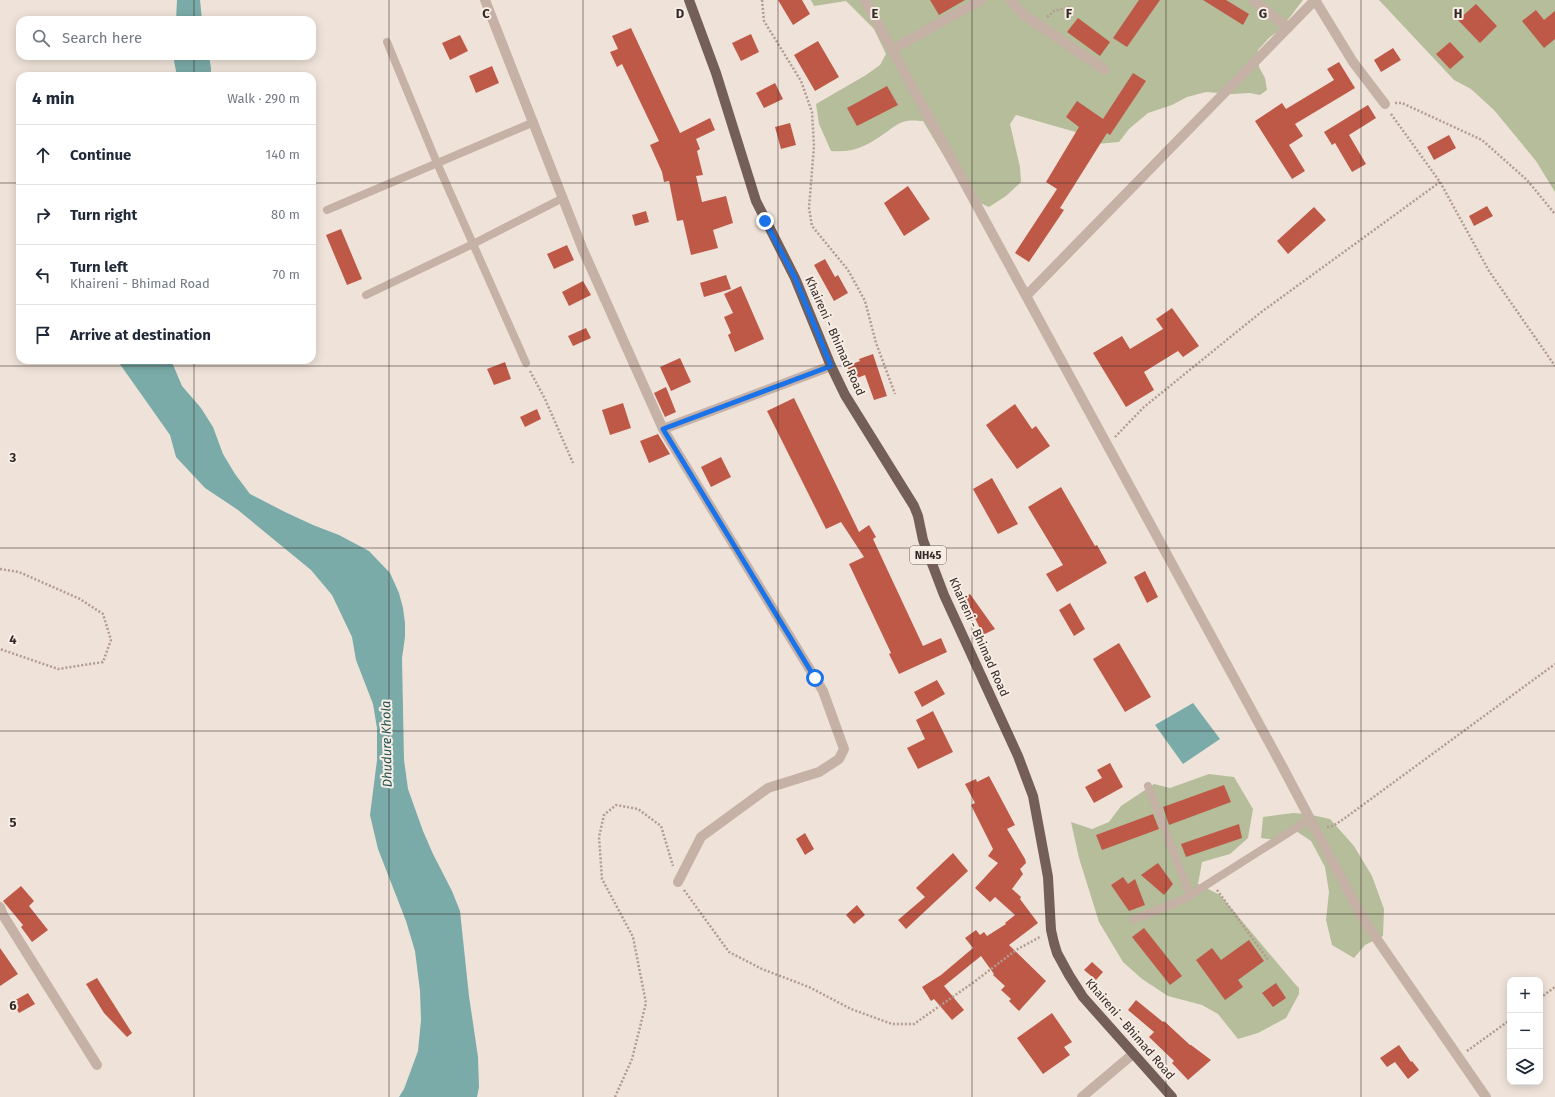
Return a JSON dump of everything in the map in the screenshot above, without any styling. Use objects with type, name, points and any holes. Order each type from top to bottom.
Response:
[{"type":"main road","name":"Khaireni - Bhimad Road","points":[[689,0],[716,73],[756,201],[795,278],[831,366],[845,395],[914,506],[918,516],[923,540],[944,595],[1018,756],[1033,796],[1039,823],[1048,877],[1051,930],[1054,944],[1069,975],[1083,997],[1172,1097]]},
{"type":"street","points":[[485,0],[583,250],[663,429],[823,691],[844,749],[839,759],[819,772],[768,788],[701,837],[678,882]]},
{"type":"street","points":[[865,0],[1027,295],[1310,818],[1363,919],[1486,1097]]},
{"type":"street","points":[[893,49],[981,0]]},
{"type":"street","points":[[1010,0],[1024,15],[1105,70]]},
{"type":"street","points":[[1253,0],[1288,28]]},
{"type":"street","points":[[1027,295],[1315,0],[1353,62],[1384,104]]},
{"type":"street","points":[[663,429],[831,366]]},
{"type":"street","points":[[0,907],[3,915],[98,1065]]},
{"type":"street","points":[[1082,1097],[1133,1054]]},
{"type":"lane","points":[[387,42],[437,163],[526,364]]},
{"type":"lane","points":[[327,210],[534,122]]},
{"type":"lane","points":[[366,295],[473,244],[563,198]]},
{"type":"lane","points":[[1148,786],[1190,895]]},
{"type":"lane","points":[[1133,920],[1184,900],[1310,818]]},
{"type":"path","points":[[762,0],[764,21],[801,81],[812,112],[814,146],[809,208],[812,226],[848,270],[866,301],[876,343],[894,394]]},
{"type":"path","points":[[1038,24],[1054,11],[1070,7]]},
{"type":"path","points":[[1384,104],[1402,103],[1482,140],[1527,180],[1555,214]]},
{"type":"path","points":[[1384,104],[1440,182],[1489,271],[1555,366]]},
{"type":"path","points":[[1108,445],[1144,407],[1260,313],[1440,182]]},
{"type":"path","points":[[526,364],[545,399],[573,463]]},
{"type":"path","points":[[0,569],[19,572],[80,599],[103,614],[111,640],[103,662],[58,669],[0,649]]},
{"type":"path","points":[[1315,828],[1332,826],[1345,818],[1555,664]]},
{"type":"path","points":[[615,1097],[632,1059],[646,1003],[633,937],[602,879],[600,837],[604,815],[616,805],[638,809],[661,826],[678,882],[729,952],[762,969],[809,987],[851,1009],[892,1024],[914,1024],[974,982],[1016,950],[1051,930]]},
{"type":"path","points":[[1211,882],[1268,961]]},
{"type":"path","points":[[1543,996],[1555,987]]},
{"type":"path","points":[[1458,1057],[1507,1022]]},
{"type":"green space","points":[[811,0],[1303,0],[1280,30],[1270,37],[1258,50],[1259,67],[1265,78],[1267,90],[1260,95],[1250,93],[1232,94],[1206,92],[1187,97],[1172,105],[1148,113],[1129,129],[1119,142],[1096,144],[1079,133],[1016,115],[1010,124],[1020,167],[1021,182],[1006,196],[989,207],[969,198],[923,121],[902,122],[861,147],[848,151],[831,151],[819,124],[816,104],[866,75],[880,65],[886,54],[874,29],[846,1],[814,6]]},
{"type":"green space","points":[[1379,0],[1555,0],[1555,192],[1536,161],[1494,110],[1471,89],[1454,80]]},
{"type":"green space","points":[[1209,774],[1234,777],[1253,809],[1248,838],[1230,854],[1202,862],[1198,884],[1220,895],[1299,988],[1299,994],[1286,1018],[1258,1033],[1238,1039],[1218,1014],[1202,1005],[1168,996],[1142,979],[1123,962],[1099,922],[1079,858],[1071,822],[1092,829],[1109,822],[1121,806],[1154,784],[1170,788]]},
{"type":"green space","points":[[1293,813],[1307,814],[1330,819],[1354,846],[1372,876],[1384,909],[1383,936],[1365,945],[1354,958],[1332,945],[1326,920],[1329,892],[1325,867],[1311,841],[1293,829],[1277,840],[1261,838],[1263,817]]},
{"type":"water","points":[[177,0],[200,0],[202,16],[176,16]]},
{"type":"water","points":[[174,60],[210,60],[211,72],[176,72]]},
{"type":"water","name":"Dhudure Khola","points":[[120,364],[173,364],[182,386],[201,408],[213,427],[223,454],[235,474],[250,494],[313,525],[339,535],[369,551],[390,573],[399,593],[405,623],[402,658],[404,760],[408,789],[423,831],[460,911],[469,996],[478,1057],[479,1087],[477,1097],[399,1097],[404,1089],[418,1051],[421,1020],[420,991],[415,951],[406,921],[378,849],[370,815],[377,760],[377,728],[373,704],[356,660],[352,637],[332,595],[311,570],[238,510],[205,488],[176,457],[170,435]]},
{"type":"water","points":[[1193,703],[1220,739],[1183,764],[1155,725]]},
{"type":"building","points":[[778,0],[802,0],[810,14],[793,25]]},
{"type":"building","points":[[930,0],[965,0],[939,15]]},
{"type":"building","points":[[1139,0],[1160,0],[1127,47],[1113,38]]},
{"type":"building","points":[[1203,0],[1226,0],[1249,14],[1243,25]]},
{"type":"building","points":[[1476,4],[1497,26],[1480,43],[1458,20]]},
{"type":"building","points":[[1536,10],[1544,20],[1555,11],[1555,39],[1544,48],[1522,21]]},
{"type":"building","points":[[1078,18],[1110,42],[1100,56],[1067,32]]},
{"type":"building","points":[[631,28],[680,133],[710,118],[715,130],[696,139],[700,149],[697,151],[703,175],[696,176],[702,202],[726,196],[733,223],[713,230],[718,248],[691,255],[683,220],[677,221],[669,181],[664,182],[662,172],[650,145],[659,141],[622,64],[617,67],[610,52],[618,49],[612,36]]},
{"type":"building","points":[[751,34],[759,52],[741,61],[732,43]]},
{"type":"building","points":[[460,35],[468,51],[450,60],[442,43]]},
{"type":"building","points":[[818,41],[839,77],[815,91],[794,55]]},
{"type":"building","points":[[1450,42],[1464,57],[1450,69],[1436,54]]},
{"type":"building","points":[[1393,48],[1401,60],[1381,72],[1374,60]]},
{"type":"building","points":[[1339,62],[1355,88],[1295,124],[1303,136],[1289,145],[1305,171],[1292,179],[1255,121],[1282,103],[1286,109],[1334,80],[1327,69]]},
{"type":"building","points":[[492,66],[499,83],[476,93],[469,76]]},
{"type":"building","points":[[1133,73],[1146,81],[1110,135],[1107,133],[1060,208],[1064,210],[1029,262],[1015,253],[1057,189],[1046,182],[1079,127],[1066,117],[1077,101],[1103,119]]},
{"type":"building","points":[[775,83],[783,99],[764,108],[756,93]]},
{"type":"building","points":[[887,86],[898,105],[857,126],[847,108]]},
{"type":"building","points":[[1368,105],[1376,118],[1349,135],[1366,164],[1352,172],[1335,143],[1332,145],[1324,132]]},
{"type":"building","points":[[790,123],[796,145],[781,149],[775,127]]},
{"type":"building","points":[[1449,135],[1456,148],[1434,160],[1427,147]]},
{"type":"building","points":[[908,186],[930,219],[904,236],[884,203]]},
{"type":"building","points":[[1487,206],[1493,216],[1474,226],[1469,216]]},
{"type":"building","points":[[1314,207],[1326,220],[1288,254],[1277,241]]},
{"type":"building","points":[[646,211],[649,222],[635,226],[632,215]]},
{"type":"building","points":[[341,229],[362,279],[347,285],[326,235]]},
{"type":"building","points":[[567,245],[574,260],[554,269],[547,254]]},
{"type":"building","points":[[825,259],[835,277],[838,275],[848,293],[834,301],[814,265]]},
{"type":"building","points":[[726,275],[731,289],[704,297],[700,283]]},
{"type":"building","points":[[583,281],[591,295],[569,306],[562,292]]},
{"type":"building","points":[[741,286],[764,339],[735,352],[728,335],[731,333],[724,317],[733,313],[724,294]]},
{"type":"building","points":[[1172,308],[1199,346],[1183,357],[1178,351],[1144,372],[1154,390],[1126,407],[1093,353],[1122,336],[1130,349],[1163,329],[1156,319]]},
{"type":"building","points":[[586,328],[591,338],[573,346],[568,336]]},
{"type":"building","points":[[873,354],[887,396],[874,400],[865,375],[852,380],[847,366],[860,361],[859,359]]},
{"type":"building","points":[[680,358],[691,382],[671,391],[660,367]]},
{"type":"building","points":[[505,362],[511,379],[494,385],[487,369]]},
{"type":"building","points":[[666,387],[676,412],[665,417],[654,393]]},
{"type":"building","points":[[794,398],[859,532],[869,525],[876,537],[873,539],[923,646],[941,638],[947,652],[899,674],[889,654],[891,653],[849,564],[864,557],[841,522],[826,529],[767,411]]},
{"type":"building","points":[[623,403],[631,428],[610,435],[602,410]]},
{"type":"building","points":[[1015,404],[1032,429],[1036,426],[1050,446],[1017,469],[986,425]]},
{"type":"building","points":[[537,409],[541,419],[525,427],[520,417]]},
{"type":"building","points":[[658,434],[670,454],[649,463],[640,441]]},
{"type":"building","points":[[721,457],[731,477],[711,487],[701,467]]},
{"type":"building","points":[[992,478],[1018,524],[998,534],[973,489]]},
{"type":"building","points":[[1061,487],[1095,546],[1097,545],[1107,563],[1057,592],[1046,574],[1063,565],[1028,507]]},
{"type":"building","points":[[1145,571],[1158,597],[1147,603],[1134,577]]},
{"type":"building","points":[[970,594],[995,629],[983,635],[965,597]]},
{"type":"building","points":[[1070,603],[1085,629],[1074,636],[1059,610]]},
{"type":"building","points":[[1119,643],[1151,697],[1125,712],[1093,659]]},
{"type":"building","points":[[937,680],[945,694],[922,707],[914,692]]},
{"type":"building","points":[[933,711],[953,752],[918,769],[907,748],[925,739],[916,720]]},
{"type":"building","points":[[1110,763],[1123,787],[1094,803],[1085,787],[1102,778],[1097,770]]},
{"type":"building","points":[[989,776],[1015,825],[1007,829],[1026,863],[1020,869],[1023,874],[1012,889],[1021,897],[1020,899],[1038,923],[1009,945],[1046,981],[1019,1011],[1009,1001],[1011,999],[1001,990],[1005,986],[993,975],[994,974],[981,956],[944,986],[964,1010],[952,1020],[934,999],[931,1001],[922,987],[941,975],[973,948],[965,938],[976,930],[980,935],[984,932],[987,936],[1006,924],[1005,923],[1015,915],[995,897],[990,902],[975,888],[998,863],[988,856],[993,849],[971,805],[975,803],[965,784],[976,779],[977,782]]},
{"type":"building","points":[[1224,785],[1231,802],[1169,825],[1163,807]]},
{"type":"building","points":[[1153,814],[1159,829],[1102,850],[1096,835]]},
{"type":"building","points":[[1239,824],[1242,838],[1186,857],[1181,844]]},
{"type":"building","points":[[805,833],[814,849],[805,855],[796,839]]},
{"type":"building","points":[[953,853],[968,871],[906,929],[898,920],[925,897],[916,888]]},
{"type":"building","points":[[1158,863],[1173,884],[1164,895],[1141,875]]},
{"type":"building","points":[[1123,877],[1128,884],[1135,879],[1145,905],[1129,911],[1111,885]]},
{"type":"building","points":[[21,886],[34,901],[29,906],[48,930],[32,942],[21,927],[23,925],[3,901]]},
{"type":"building","points":[[857,905],[865,915],[854,924],[846,915]]},
{"type":"building","points":[[1144,928],[1182,976],[1170,985],[1132,937]]},
{"type":"building","points":[[1249,940],[1264,961],[1238,980],[1243,987],[1225,1000],[1196,960],[1212,948],[1221,960]]},
{"type":"building","points":[[0,948],[18,974],[0,986]]},
{"type":"building","points":[[1092,962],[1103,972],[1096,980],[1084,970]]},
{"type":"building","points":[[97,978],[132,1033],[127,1037],[104,1013],[86,984]]},
{"type":"building","points":[[1276,983],[1286,998],[1273,1007],[1262,993]]},
{"type":"building","points":[[28,993],[35,1004],[19,1013],[12,1002]]},
{"type":"building","points":[[1136,1000],[1163,1022],[1164,1021],[1190,1045],[1211,1060],[1188,1080],[1172,1063],[1174,1061],[1149,1037],[1154,1032],[1128,1010]]},
{"type":"building","points":[[1052,1013],[1072,1042],[1064,1047],[1070,1055],[1043,1074],[1017,1038]]},
{"type":"building","points":[[1399,1045],[1411,1062],[1412,1061],[1419,1070],[1408,1079],[1395,1062],[1387,1067],[1380,1058]]},
{"type":"route","points":[[765,221],[795,278],[831,366],[663,429],[815,678]]}]
